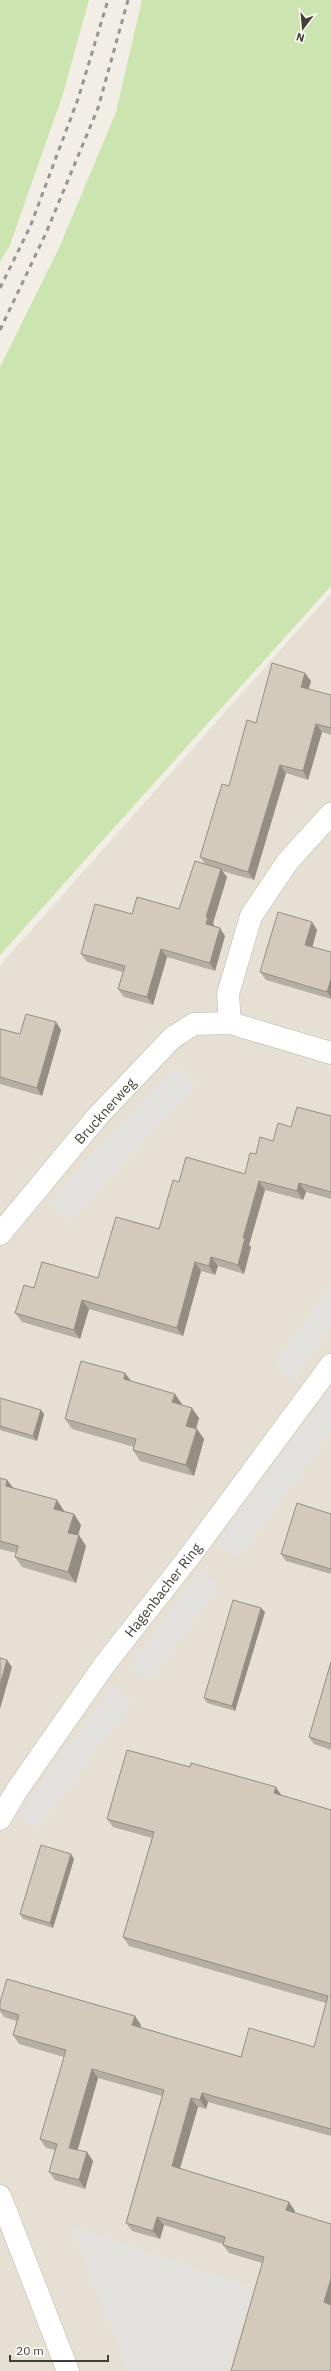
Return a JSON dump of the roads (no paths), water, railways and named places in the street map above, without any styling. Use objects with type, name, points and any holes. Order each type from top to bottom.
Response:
[{"type":"street","points":[[230,1023],[228,994],[251,916],[288,861],[331,814]]},
{"type":"street","name":"Brucknerweg","points":[[0,1234],[97,1118],[172,1038],[194,1024],[230,1023],[331,1053]]},
{"type":"street","name":"Hagenbacher Ring","points":[[0,1818],[17,1790],[105,1664],[189,1557],[331,1365]]},
{"type":"street","points":[[0,2196],[68,2371]]},
{"type":"railway","points":[[0,288],[30,227],[78,99],[108,0]]},
{"type":"railway","points":[[0,330],[46,233],[98,108],[128,0]]}]
